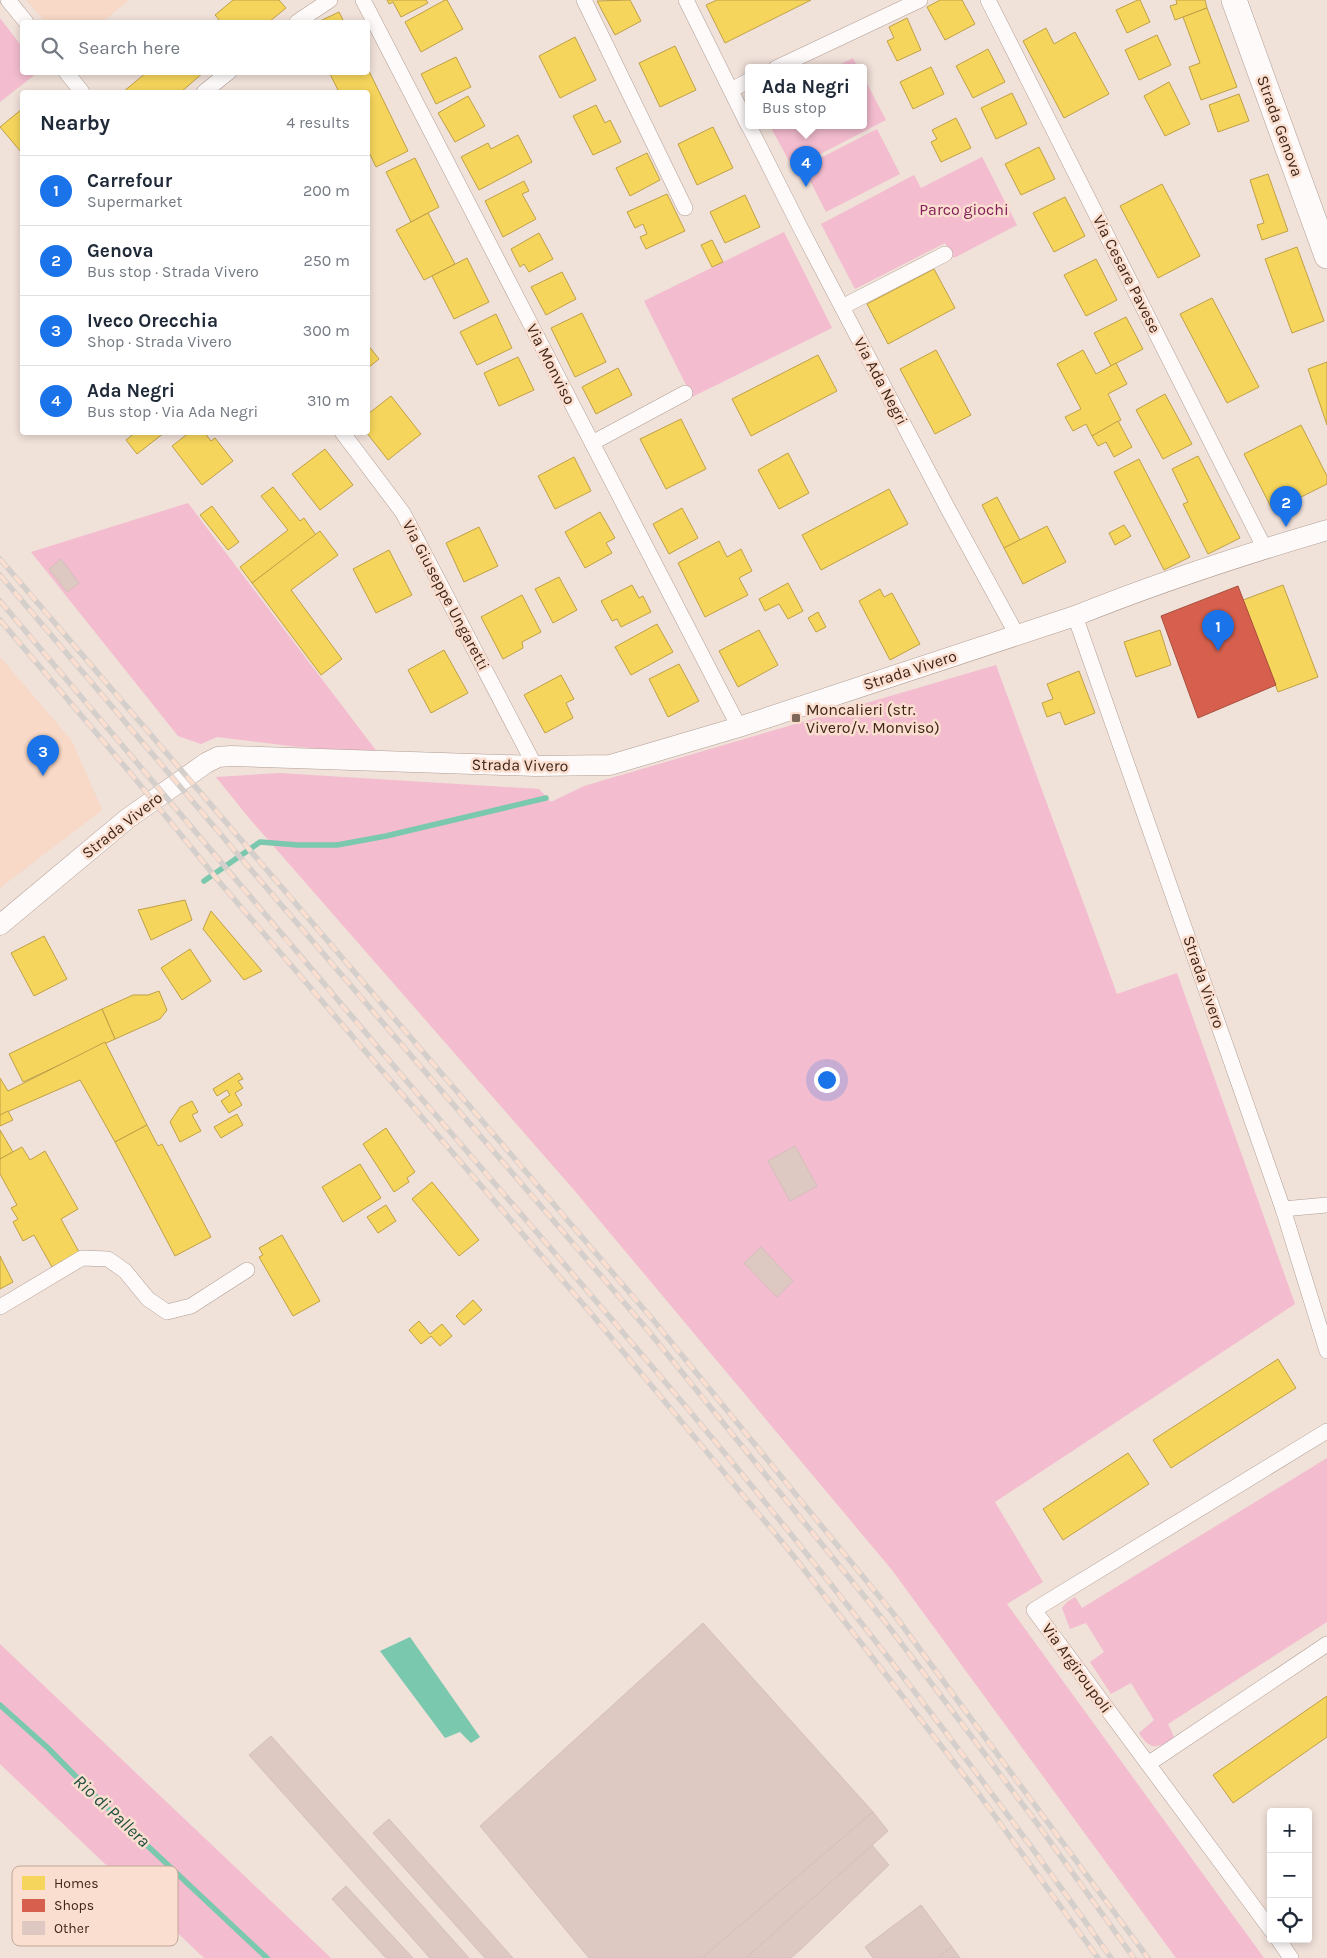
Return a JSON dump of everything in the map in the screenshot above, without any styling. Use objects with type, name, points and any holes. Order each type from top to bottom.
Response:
[{"type":"main road","name":"Strada Genova","points":[[1234,0],[1326,253]]},
{"type":"street","points":[[8,0],[24,20]]},
{"type":"street","points":[[301,20],[330,0]]},
{"type":"street","name":"Via Monviso","points":[[363,0],[739,727]]},
{"type":"street","points":[[584,0],[685,208]]},
{"type":"street","name":"Via Ada Negri","points":[[686,0],[745,117]]},
{"type":"street","points":[[784,64],[920,0]]},
{"type":"street","name":"Via Cesare Pavese","points":[[988,0],[1266,548]]},
{"type":"street","points":[[68,75],[80,90]]},
{"type":"street","points":[[206,90],[225,75]]},
{"type":"street","points":[[731,90],[745,83]]},
{"type":"street","name":"Via Ada Negri","points":[[751,129],[842,307],[1016,635]]},
{"type":"street","points":[[842,307],[945,254]]},
{"type":"street","points":[[592,443],[685,393]]},
{"type":"street","name":"Via Giuseppe Ungaretti","points":[[344,435],[403,513],[535,766]]},
{"type":"street","name":"Strada Vivero","points":[[0,926],[127,819],[206,763],[218,757],[535,766],[610,765],[739,727],[1075,616],[1266,548],[1327,530]]},
{"type":"street","name":"Strada Vivero","points":[[1075,616],[1283,1209],[1327,1351]]},
{"type":"street","points":[[1283,1209],[1327,1205]]},
{"type":"street","points":[[0,1306],[82,1258],[108,1258],[125,1271],[148,1300],[167,1312],[191,1306],[247,1270]]},
{"type":"street","name":"Via Argiroupoli","points":[[1267,1925],[1034,1610],[1327,1431]]},
{"type":"street","points":[[1148,1764],[1327,1644]]},
{"type":"street","points":[[1281,1943],[1291,1958]]},
{"type":"shaded area","points":[[26,0],[129,0],[104,20],[44,20]]},
{"type":"shaded area","points":[[0,657],[72,741],[102,810],[0,888]]},
{"type":"shaded area","points":[[410,1637],[480,1737],[471,1743],[460,1732],[445,1738],[380,1651]]},
{"type":"green space","points":[[0,18],[20,44],[20,75],[34,75],[0,102]]},
{"type":"green space","points":[[853,58],[856,64],[841,64]]},
{"type":"green space","points":[[867,84],[886,120],[793,168],[772,129],[867,129]]},
{"type":"green space","points":[[877,129],[900,174],[826,212],[803,167]]},
{"type":"green space","name":"Parco giochi","points":[[982,157],[1017,225],[954,258],[945,243],[855,289],[821,224],[914,175],[921,188]]},
{"type":"green space","points":[[784,232],[832,328],[692,397],[644,301]]},
{"type":"green space","points":[[188,503],[378,753],[298,747],[217,737],[201,744],[178,736],[31,552]]},
{"type":"green space","points":[[996,665],[1117,994],[1177,973],[1295,1304],[995,1502],[1043,1582],[1007,1604],[1264,1958],[1176,1958],[892,1570],[574,1190],[249,818],[216,777],[279,773],[539,789],[551,802],[584,786]]},
{"type":"green space","points":[[1327,1458],[1327,1622],[1168,1724],[1175,1739],[1159,1746],[1147,1743],[1139,1733],[1154,1720],[1131,1683],[1111,1694],[1090,1662],[1104,1652],[1086,1623],[1070,1629],[1062,1608],[1075,1597],[1082,1608]]},
{"type":"green space","points":[[0,1644],[331,1958],[204,1958],[178,1933],[178,1866],[107,1866],[0,1764]]},
{"type":"building: Homes","points":[[233,0],[279,0],[286,8],[271,20],[219,20],[215,15]]},
{"type":"building: Homes","points":[[387,0],[426,0],[428,3],[401,17],[393,2],[389,4]]},
{"type":"building: Homes","points":[[447,0],[463,29],[421,52],[405,22]]},
{"type":"building: Homes","points":[[630,0],[641,21],[615,35],[597,1]]},
{"type":"building: Homes","points":[[717,0],[811,0],[725,43],[706,5]]},
{"type":"building: Homes","points":[[940,0],[962,0],[975,24],[945,40],[927,7]]},
{"type":"building: Homes","points":[[1140,0],[1150,22],[1127,33],[1116,10]]},
{"type":"building: Homes","points":[[1176,0],[1205,0],[1207,8],[1175,20],[1170,6],[1177,4]]},
{"type":"building: Homes","points":[[1207,8],[1237,87],[1201,100],[1189,67],[1200,63],[1183,17]]},
{"type":"building: Homes","points":[[339,12],[343,20],[322,20]]},
{"type":"building: Homes","points":[[907,18],[921,50],[897,61],[887,41],[894,38],[889,27]]},
{"type":"building: Homes","points":[[1046,28],[1054,44],[1075,32],[1109,94],[1064,118],[1023,41]]},
{"type":"building: Homes","points":[[1157,35],[1171,65],[1139,80],[1125,50]]},
{"type":"building: Homes","points":[[575,37],[596,80],[560,98],[539,56]]},
{"type":"building: Homes","points":[[675,46],[696,90],[660,107],[639,63]]},
{"type":"building: Homes","points":[[988,49],[1005,82],[973,98],[956,66]]},
{"type":"building: Homes","points":[[456,57],[471,87],[436,104],[421,74]]},
{"type":"building: Homes","points":[[931,67],[944,94],[913,109],[900,82]]},
{"type":"building: Homes","points":[[370,73],[408,151],[376,167],[370,154],[370,90],[338,90],[330,75],[370,75]]},
{"type":"building: Homes","points":[[143,75],[201,75],[183,90],[125,90]]},
{"type":"building: Homes","points":[[1169,82],[1190,124],[1165,136],[1144,96]]},
{"type":"building: Homes","points":[[1012,93],[1027,124],[996,139],[981,108]]},
{"type":"building: Homes","points":[[1239,94],[1249,121],[1218,132],[1209,105]]},
{"type":"building: Homes","points":[[468,96],[485,126],[455,142],[438,113]]},
{"type":"building: Homes","points":[[596,105],[605,123],[610,120],[621,142],[593,155],[573,116]]},
{"type":"building: Homes","points":[[20,111],[20,151],[0,127]]},
{"type":"building: Homes","points":[[956,118],[971,148],[941,162],[931,142],[937,139],[932,130]]},
{"type":"building: Homes","points":[[713,127],[733,168],[697,185],[678,144]]},
{"type":"building: Homes","points":[[518,135],[532,162],[479,190],[461,157],[488,143],[491,149]]},
{"type":"building: Homes","points":[[1039,147],[1055,179],[1021,195],[1005,164]]},
{"type":"building: Homes","points":[[647,153],[660,180],[630,196],[616,168]]},
{"type":"building: Homes","points":[[415,158],[439,207],[411,222],[386,172]]},
{"type":"building: Homes","points":[[1268,174],[1288,231],[1262,240],[1257,225],[1264,223],[1250,180]]},
{"type":"building: Homes","points":[[524,181],[529,191],[522,194],[536,219],[503,237],[485,201]]},
{"type":"building: Homes","points":[[1162,184],[1200,256],[1158,278],[1120,206]]},
{"type":"building: Homes","points":[[667,194],[685,231],[646,249],[640,237],[647,234],[643,224],[635,228],[627,212]]},
{"type":"building: Homes","points":[[745,195],[760,227],[725,243],[710,212]]},
{"type":"building: Homes","points":[[1065,197],[1085,236],[1054,252],[1033,213]]},
{"type":"building: Homes","points":[[428,213],[455,264],[424,280],[396,230]]},
{"type":"building: Homes","points":[[539,233],[553,259],[529,272],[524,264],[520,267],[511,249]]},
{"type":"building: Homes","points":[[712,240],[723,262],[712,267],[701,245]]},
{"type":"building: Homes","points":[[1297,247],[1324,321],[1292,333],[1265,259]]},
{"type":"building: Homes","points":[[467,258],[489,302],[454,319],[432,276]]},
{"type":"building: Homes","points":[[1096,259],[1117,300],[1086,316],[1064,275]]},
{"type":"building: Homes","points":[[934,269],[955,308],[888,344],[867,304]]},
{"type":"building: Homes","points":[[562,272],[576,299],[546,315],[531,287]]},
{"type":"building: Homes","points":[[1212,298],[1259,387],[1227,403],[1180,314]]},
{"type":"building: Homes","points":[[582,313],[606,362],[575,377],[551,328]]},
{"type":"building: Homes","points":[[496,314],[512,348],[477,365],[460,332]]},
{"type":"building: Homes","points":[[1126,317],[1143,349],[1111,366],[1094,333]]},
{"type":"building: Homes","points":[[370,348],[379,359],[370,366]]},
{"type":"building: Homes","points":[[936,350],[971,415],[935,434],[900,369]]},
{"type":"building: Homes","points":[[1083,350],[1096,374],[1116,363],[1127,384],[1108,394],[1121,420],[1092,436],[1086,424],[1073,431],[1065,417],[1081,409],[1057,364]]},
{"type":"building: Homes","points":[[818,355],[837,391],[751,436],[732,399]]},
{"type":"building: Homes","points":[[518,357],[534,390],[499,406],[484,373]]},
{"type":"building: Homes","points":[[1327,362],[1327,425],[1308,369]]},
{"type":"building: Homes","points":[[618,368],[632,395],[596,414],[582,387]]},
{"type":"building: Homes","points":[[1165,394],[1192,444],[1163,459],[1136,410]]},
{"type":"building: Homes","points":[[391,396],[421,434],[388,460],[368,435],[370,435],[370,412]]},
{"type":"building: Homes","points":[[681,419],[706,469],[666,489],[640,439]]},
{"type":"building: Homes","points":[[1118,421],[1132,447],[1114,457],[1106,442],[1098,446],[1092,436]]},
{"type":"building: Homes","points":[[1301,425],[1327,476],[1327,484],[1273,511],[1244,454]]},
{"type":"building: Homes","points":[[132,435],[161,435],[137,454],[126,440]]},
{"type":"building: Homes","points":[[186,435],[206,435],[211,441],[215,438],[233,461],[202,485],[172,446]]},
{"type":"building: Homes","points":[[325,449],[353,485],[320,510],[292,474]]},
{"type":"building: Homes","points":[[788,453],[809,493],[779,509],[758,470]]},
{"type":"building: Homes","points":[[1198,456],[1240,538],[1208,554],[1183,504],[1188,502],[1172,469]]},
{"type":"building: Homes","points":[[574,457],[591,491],[555,509],[538,476]]},
{"type":"building: Homes","points":[[1139,459],[1190,557],[1164,570],[1114,472]]},
{"type":"building: Homes","points":[[273,487],[300,521],[304,518],[316,535],[252,583],[240,567],[288,530],[261,496]]},
{"type":"building: Homes","points":[[889,489],[908,524],[821,570],[802,535]]},
{"type":"building: Homes","points":[[997,497],[1020,540],[1004,548],[982,505]]},
{"type":"building: Homes","points":[[212,506],[239,542],[228,550],[200,515]]},
{"type":"building: Homes","points":[[682,508],[698,538],[669,554],[653,524]]},
{"type":"building: Homes","points":[[600,512],[615,538],[606,543],[612,553],[585,568],[565,532]]},
{"type":"building: Homes","points":[[1124,525],[1131,536],[1115,545],[1109,533]]},
{"type":"building: Homes","points":[[1047,526],[1066,562],[1023,584],[1004,548]]},
{"type":"building: Homes","points":[[479,527],[498,566],[464,582],[446,543]]},
{"type":"building: Homes","points":[[320,531],[338,555],[291,590],[342,659],[321,675],[252,583]]},
{"type":"building: Homes","points":[[719,541],[727,557],[741,549],[752,571],[739,578],[748,595],[705,617],[678,563]]},
{"type":"building: Homes","points":[[389,550],[412,595],[376,613],[353,569]]},
{"type":"building: Homes","points":[[559,577],[577,610],[553,623],[535,589]]},
{"type":"building: Homes","points":[[788,583],[803,611],[788,619],[779,604],[765,611],[759,599]]},
{"type":"building: Homes","points":[[632,585],[639,598],[643,596],[651,612],[621,627],[617,619],[612,621],[601,601]]},
{"type":"building: Homes","points":[[1283,585],[1318,677],[1278,692],[1243,600]]},
{"type":"building: Homes","points":[[880,589],[884,597],[892,593],[920,644],[890,660],[859,601]]},
{"type":"building: Homes","points":[[522,595],[541,632],[522,642],[523,648],[503,659],[481,617]]},
{"type":"building: Homes","points":[[818,612],[826,627],[816,632],[808,618]]},
{"type":"building: Homes","points":[[657,624],[673,652],[631,675],[615,647]]},
{"type":"building: Homes","points":[[759,630],[778,665],[738,687],[719,651]]},
{"type":"building: Homes","points":[[1160,630],[1171,665],[1136,677],[1124,642]]},
{"type":"building: Homes","points":[[444,650],[468,693],[431,713],[408,670]]},
{"type":"building: Homes","points":[[679,664],[699,701],[668,717],[649,679]]},
{"type":"building: Homes","points":[[1079,671],[1095,713],[1065,725],[1060,712],[1047,717],[1042,703],[1053,699],[1047,684]]},
{"type":"building: Homes","points":[[561,675],[574,699],[566,703],[573,718],[545,733],[524,695]]},
{"type":"building: Homes","points":[[185,900],[192,920],[151,940],[138,910]]},
{"type":"building: Homes","points":[[211,911],[262,971],[244,980],[203,929]]},
{"type":"building: Homes","points":[[44,936],[67,979],[34,996],[11,953]]},
{"type":"building: Homes","points":[[190,949],[211,981],[182,1000],[161,968]]},
{"type":"building: Homes","points":[[159,991],[167,1010],[160,1019],[115,1039],[102,1009],[133,995],[148,995]]},
{"type":"building: Homes","points":[[102,1009],[115,1039],[23,1082],[9,1054]]},
{"type":"building: Homes","points":[[105,1042],[147,1125],[115,1142],[80,1080],[0,1115],[0,1078],[8,1091]]},
{"type":"building: Homes","points":[[239,1073],[243,1079],[238,1081],[243,1088],[235,1093],[242,1105],[229,1113],[221,1101],[230,1095],[227,1090],[217,1096],[213,1089]]},
{"type":"building: Homes","points":[[192,1101],[198,1112],[192,1115],[201,1131],[180,1142],[170,1122],[180,1107]]},
{"type":"building: Homes","points":[[8,1111],[13,1120],[0,1126],[0,1115]]},
{"type":"building: Homes","points":[[237,1114],[243,1125],[221,1138],[214,1127]]},
{"type":"building: Homes","points":[[147,1125],[158,1146],[162,1144],[211,1237],[175,1256],[115,1142]]},
{"type":"building: Homes","points":[[386,1128],[415,1172],[407,1178],[409,1182],[394,1192],[363,1144]]},
{"type":"building: Homes","points":[[0,1130],[13,1152],[0,1159]]},
{"type":"building: Homes","points":[[22,1147],[30,1160],[45,1151],[78,1209],[61,1219],[79,1252],[52,1267],[34,1235],[23,1241],[13,1222],[18,1219],[11,1208],[17,1205],[0,1174],[0,1159]]},
{"type":"building: Homes","points":[[360,1164],[381,1198],[343,1222],[322,1187]]},
{"type":"building: Homes","points":[[432,1182],[479,1240],[459,1256],[412,1199]]},
{"type":"building: Homes","points":[[386,1205],[396,1221],[378,1233],[367,1217]]},
{"type":"building: Homes","points":[[282,1235],[320,1301],[293,1316],[259,1257],[263,1255],[259,1248]]},
{"type":"building: Homes","points":[[0,1256],[13,1282],[0,1289]]},
{"type":"building: Homes","points":[[473,1300],[482,1310],[464,1325],[456,1316]]},
{"type":"building: Homes","points":[[419,1321],[430,1334],[442,1324],[452,1336],[440,1346],[431,1336],[421,1344],[409,1330]]},
{"type":"building: Homes","points":[[1278,1359],[1296,1388],[1171,1468],[1153,1440]]},
{"type":"building: Homes","points":[[1128,1453],[1149,1484],[1063,1540],[1043,1509]]},
{"type":"building: Homes","points":[[1327,1696],[1327,1737],[1233,1803],[1213,1775]]},
{"type":"building: Shops","points":[[1238,586],[1276,685],[1198,718],[1161,616]]},
{"type":"building: Other","points":[[61,559],[79,583],[67,592],[49,569]]},
{"type":"building: Other","points":[[795,1146],[817,1186],[790,1201],[768,1161]]},
{"type":"building: Other","points":[[761,1247],[793,1281],[777,1297],[744,1263]]},
{"type":"building: Other","points":[[703,1623],[873,1812],[702,1958],[589,1958],[480,1826]]},
{"type":"building: Other","points":[[271,1736],[469,1958],[430,1958],[249,1755]]},
{"type":"building: Other","points":[[873,1812],[888,1831],[746,1958],[702,1958]]},
{"type":"building: Other","points":[[389,1819],[513,1958],[485,1958],[373,1833]]},
{"type":"building: Other","points":[[872,1845],[889,1865],[800,1950],[791,1958],[746,1958]]},
{"type":"building: Other","points":[[346,1886],[413,1958],[386,1958],[332,1899]]},
{"type":"building: Other","points":[[921,1905],[952,1947],[937,1958],[873,1958],[865,1947]]},
{"type":"building: Other","points":[[952,1947],[960,1958],[937,1958]]},
{"type":"waterway","points":[[204,881],[260,842],[298,845],[337,845],[386,836],[546,798]]},
{"type":"waterway","name":"Rio di Pallera","points":[[0,1705],[48,1748],[102,1803],[169,1866]]},
{"type":"waterway","name":"Rio di Pallera","points":[[178,1874],[267,1958]]},
{"type":"railway","points":[[0,559],[654,1321],[896,1617],[1148,1958]]},
{"type":"railway","points":[[0,575],[646,1328],[886,1623],[1036,1822],[1134,1958]]},
{"type":"railway","points":[[0,601],[751,1485],[918,1696],[1035,1852],[1111,1958]]},
{"type":"railway","points":[[0,620],[132,775],[222,885],[589,1311],[788,1549],[981,1797],[1098,1958]]},
{"type":"place","name":"Ada Negri","points":[[806,187]]},
{"type":"place","name":"Genova","points":[[1286,527]]},
{"type":"place","name":"Carrefour","points":[[1218,651]]},
{"type":"place","name":"Moncalieri (str. Vivero/v. Monviso)","points":[[796,718]]},
{"type":"place","name":"Iveco Orecchia","points":[[43,776]]}]
